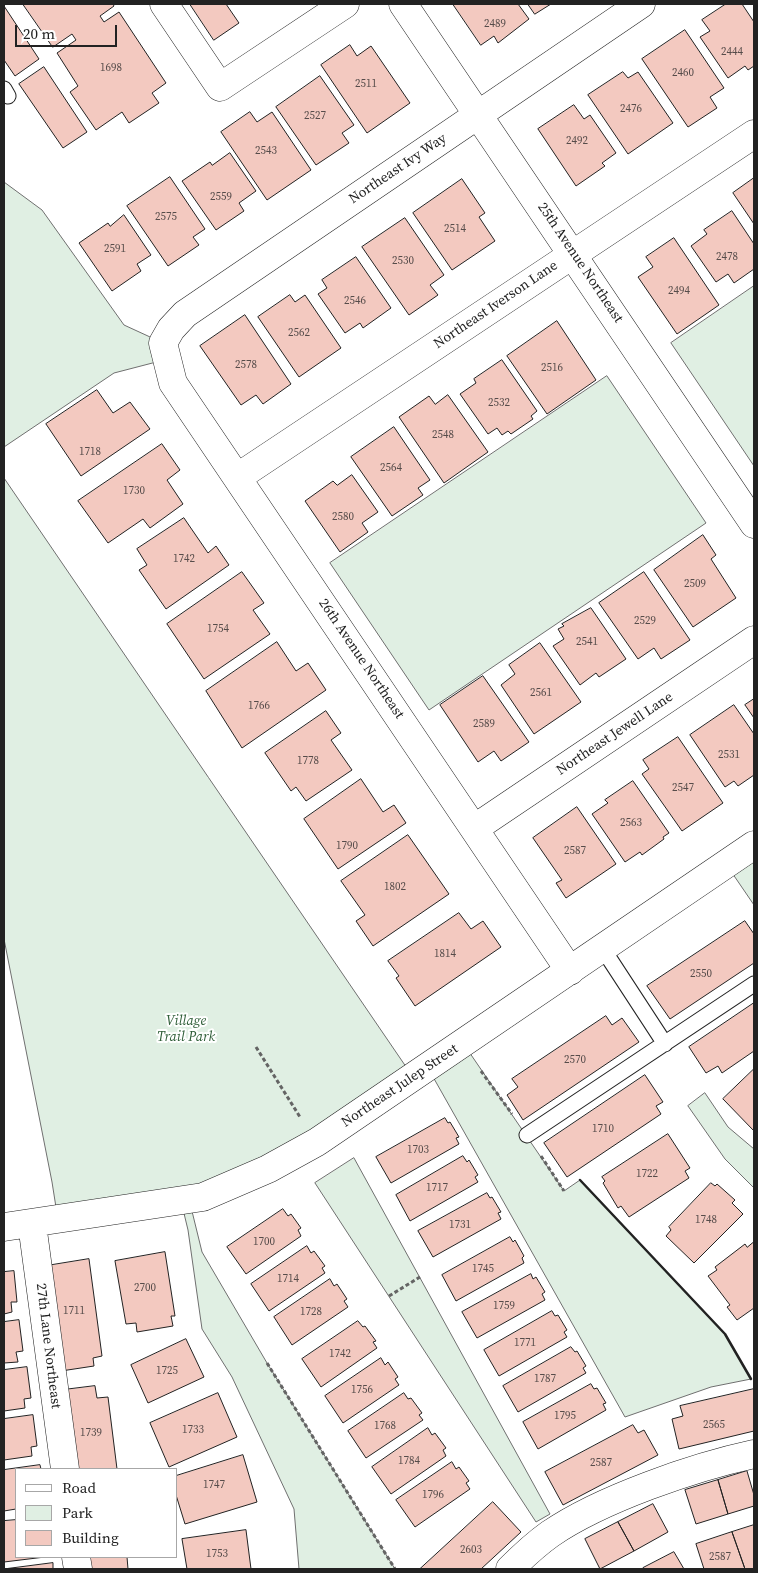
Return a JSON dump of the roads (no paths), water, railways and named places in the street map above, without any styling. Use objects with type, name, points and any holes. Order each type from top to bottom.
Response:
[{"type":"street","points":[[164,4],[220,87],[346,4]]},
{"type":"street","name":"25th Avenue Northeast","points":[[403,4],[574,254],[754,524]]},
{"type":"street","name":"Northeast Ivy Way","points":[[163,343],[171,329],[186,314],[641,4]]},
{"type":"street","name":"Northeast Iverson Lane","points":[[238,477],[754,134]]},
{"type":"street","name":"26th Avenue Northeast","points":[[163,343],[173,383],[570,971]]},
{"type":"street","name":"Northeast Jewell Lane","points":[[474,828],[754,640]]},
{"type":"street","name":"Northeast Julep Street","points":[[4,1227],[203,1197],[237,1184],[317,1142],[754,845]]},
{"type":"street","name":"27th Lane Northeast","points":[[32,1224],[64,1468]]},
{"type":"street","points":[[510,1569],[548,1535],[602,1506],[672,1478],[754,1454]]},
{"type":"lane","points":[[603,949],[665,1044]]},
{"type":"lane","points":[[527,1134],[754,984]]},
{"type":"park label","name":"Village Trail Park","points":[[186,1030]]}]
